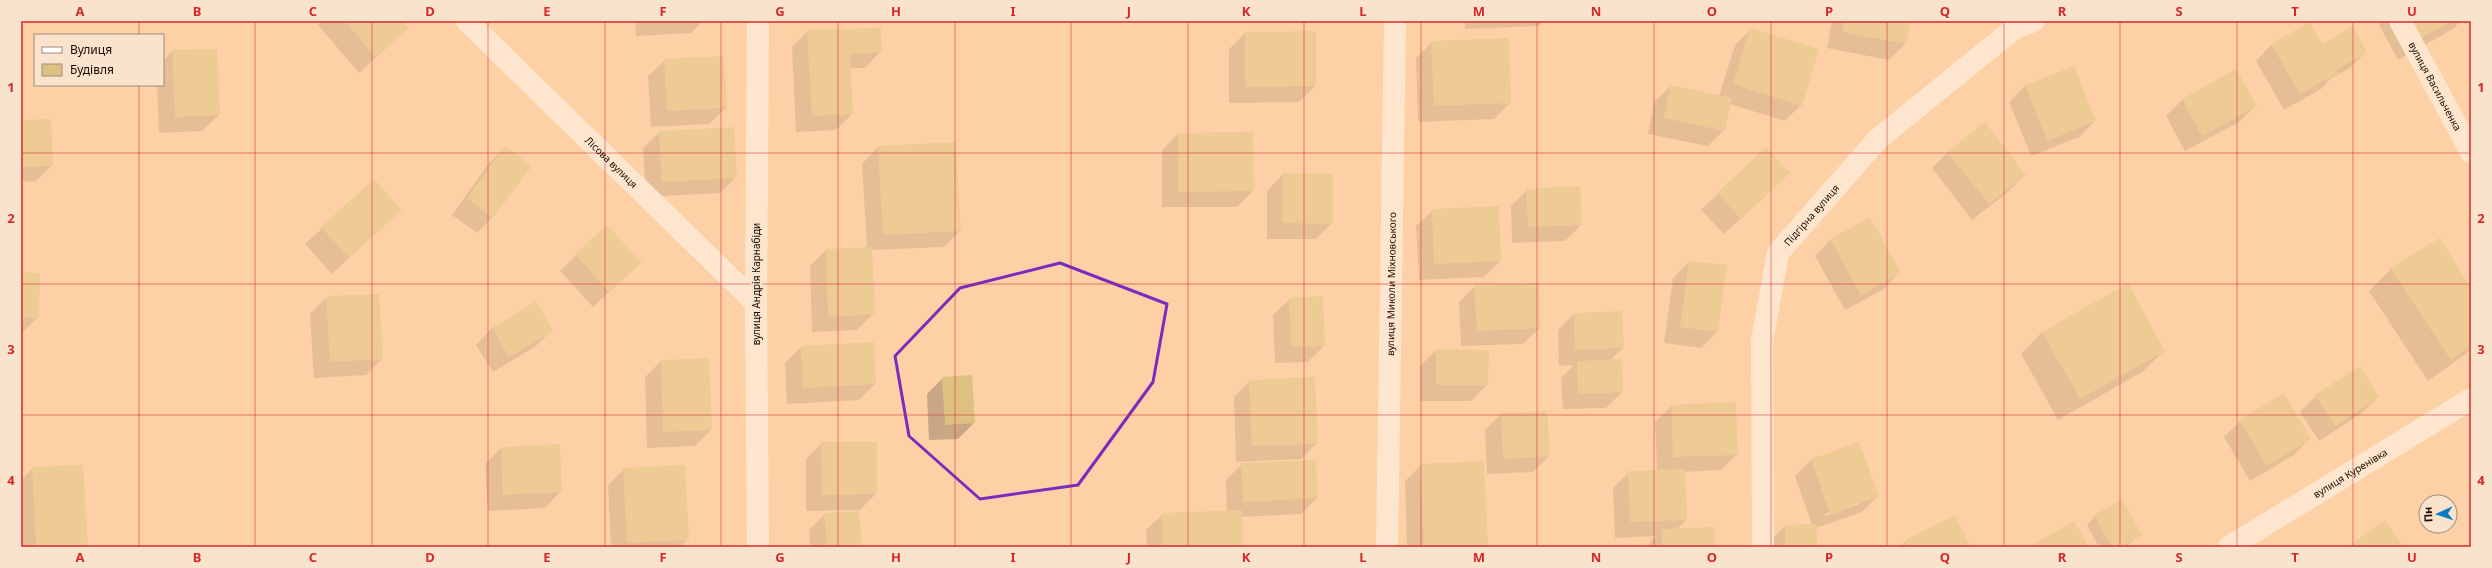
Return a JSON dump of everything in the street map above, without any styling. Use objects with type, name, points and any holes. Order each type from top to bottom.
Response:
[{"type":"street","name":"Лісова вулиця","points":[[467,21],[756,303]]},
{"type":"street","name":"вулиця Андрія Карнабіди","points":[[758,21],[756,303],[758,547]]},
{"type":"street","name":"вулиця Миколи Міхновського","points":[[1387,547],[1395,21]]},
{"type":"street","name":"Підгірна вулиця","points":[[1763,547],[1762,340],[1778,253],[1878,139],[2015,28],[2034,21]]},
{"type":"street","name":"вулиця Васильченка","points":[[2400,21],[2471,152]]},
{"type":"street","name":"вулиця Куренівка","points":[[2229,547],[2471,399]]},
{"type":"highlighted area","points":[[1060,263],[1167,304],[1153,382],[1078,485],[980,499],[909,436],[895,356],[960,288]]},
{"type":"building","points":[[345,21],[403,21],[409,28],[375,57]]},
{"type":"building","points":[[1845,21],[1911,21],[1906,44],[1842,32]]},
{"type":"building","points":[[2411,21],[2452,21],[2420,39]]},
{"type":"building","points":[[2310,22],[2322,44],[2353,26],[2367,52],[2336,70],[2338,73],[2300,94],[2271,44]]},
{"type":"building","points":[[881,28],[882,52],[850,54],[853,114],[812,116],[807,30]]},
{"type":"building","points":[[1750,28],[1819,49],[1802,106],[1733,84]]},
{"type":"building","points":[[1316,31],[1316,86],[1245,87],[1245,32]]},
{"type":"building","points":[[1509,38],[1511,103],[1434,106],[1431,41]]},
{"type":"building","points":[[217,49],[220,115],[175,117],[172,50]]},
{"type":"building","points":[[724,56],[727,108],[667,111],[664,59]]},
{"type":"building","points":[[2074,66],[2096,121],[2047,141],[2025,85]]},
{"type":"building","points":[[2236,69],[2257,106],[2202,136],[2182,99]]},
{"type":"building","points":[[1670,85],[1732,98],[1725,131],[1664,118]]},
{"type":"building","points":[[51,119],[53,166],[21,167],[21,120]]},
{"type":"building","points":[[1985,122],[2026,175],[1989,204],[1947,152]]},
{"type":"building","points":[[734,127],[737,178],[662,182],[659,131]]},
{"type":"building","points":[[1253,132],[1254,191],[1178,192],[1178,133]]},
{"type":"building","points":[[956,142],[961,231],[883,235],[878,146]]},
{"type":"building","points":[[505,146],[532,166],[493,218],[467,198]]},
{"type":"building","points":[[1766,147],[1790,173],[1741,219],[1717,193]]},
{"type":"building","points":[[1283,173],[1333,174],[1333,224],[1282,223]]},
{"type":"building","points":[[374,179],[402,210],[349,258],[321,227]]},
{"type":"building","points":[[1580,186],[1582,225],[1528,227],[1526,189]]},
{"type":"building","points":[[1499,206],[1501,261],[1434,264],[1432,209]]},
{"type":"building","points":[[1870,217],[1901,273],[1861,295],[1830,239]]},
{"type":"building","points":[[607,225],[642,262],[609,292],[575,254]]},
{"type":"building","points":[[2440,238],[2471,289],[2471,345],[2451,360],[2390,268]]},
{"type":"building","points":[[872,247],[875,314],[828,317],[826,249]]},
{"type":"building","points":[[1689,261],[1727,265],[1718,332],[1680,327]]},
{"type":"building","points":[[21,272],[40,273],[39,318],[21,317]]},
{"type":"building","points":[[1539,283],[1541,328],[1477,331],[1474,285]]},
{"type":"building","points":[[2128,283],[2165,351],[2080,399],[2042,332]]},
{"type":"building","points":[[379,294],[383,359],[330,362],[326,296]]},
{"type":"building","points":[[1323,296],[1325,346],[1291,347],[1289,298]]},
{"type":"building","points":[[536,301],[553,331],[509,357],[492,328]]},
{"type":"building","points":[[1622,311],[1624,348],[1575,350],[1574,313]]},
{"type":"building","points":[[874,342],[876,384],[803,388],[801,346]]},
{"type":"building","points":[[1436,349],[1489,350],[1488,385],[1436,385]]},
{"type":"building","points":[[709,358],[712,430],[663,432],[661,360]]},
{"type":"building","points":[[1622,359],[1623,392],[1578,394],[1577,361]]},
{"type":"building","points":[[2360,366],[2379,397],[2335,426],[2315,395]]},
{"type":"building","points":[[972,375],[975,423],[945,425],[942,377]]},
{"type":"building","points":[[1315,377],[1318,444],[1252,446],[1249,380]]},
{"type":"building","points":[[2284,393],[2311,439],[2267,466],[2239,420]]},
{"type":"building","points":[[1736,402],[1738,455],[1673,457],[1671,405]]},
{"type":"building","points":[[1547,411],[1550,456],[1503,459],[1501,413]]},
{"type":"building","points":[[821,442],[877,442],[877,494],[822,495]]},
{"type":"building","points":[[1859,442],[1879,496],[1830,514],[1811,459]]},
{"type":"building","points":[[560,444],[562,492],[503,495],[501,447]]},
{"type":"building","points":[[1316,460],[1318,498],[1243,502],[1241,463]]},
{"type":"building","points":[[1484,461],[1488,547],[1424,547],[1420,464]]},
{"type":"building","points":[[83,465],[88,547],[36,547],[32,467]]},
{"type":"building","points":[[685,465],[689,540],[627,543],[623,468]]},
{"type":"building","points":[[1685,469],[1687,520],[1630,522],[1628,471]]},
{"type":"building","points":[[2122,499],[2142,535],[2121,547],[2112,547],[2094,515]]},
{"type":"building","points":[[1242,510],[1243,547],[1163,547],[1162,513]]},
{"type":"building","points":[[859,511],[862,547],[827,547],[824,513]]},
{"type":"building","points":[[1955,515],[1971,547],[1908,547],[1905,540]]},
{"type":"building","points":[[2385,520],[2404,547],[2348,547]]},
{"type":"building","points":[[2074,521],[2089,547],[2028,547]]},
{"type":"building","points":[[1816,524],[1818,547],[1785,547],[1785,525]]},
{"type":"building","points":[[1714,527],[1715,547],[1662,547],[1662,529]]}]
